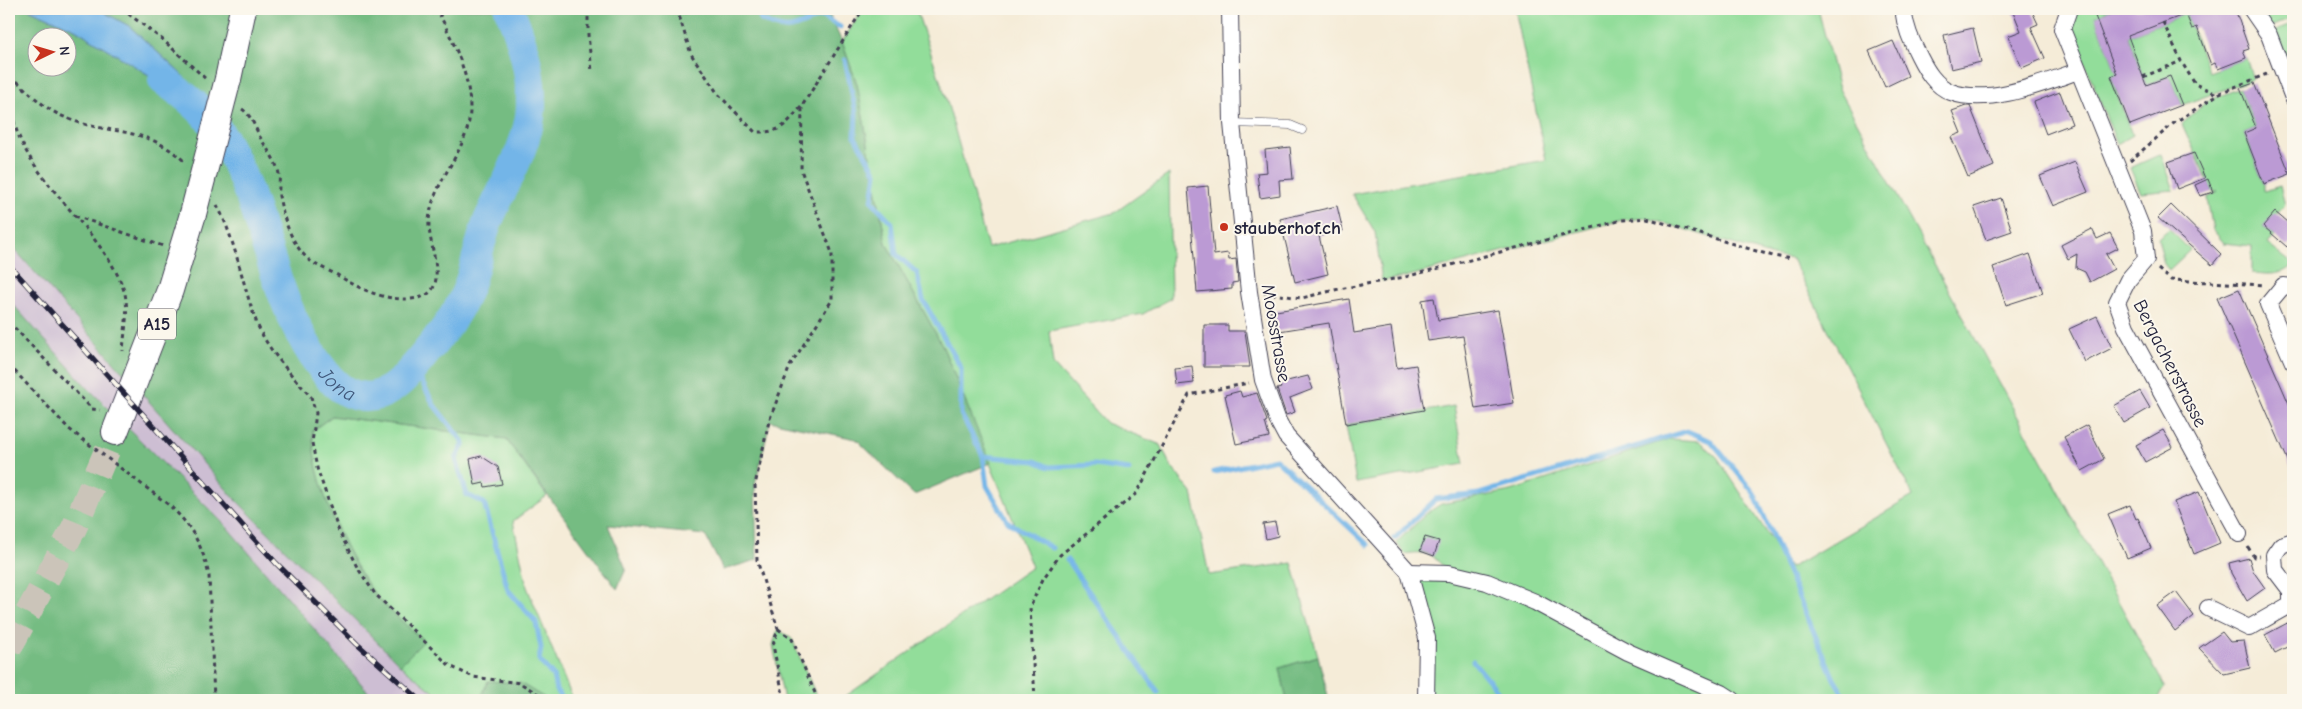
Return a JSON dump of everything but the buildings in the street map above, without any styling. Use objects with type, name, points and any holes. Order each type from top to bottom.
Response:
[{"type":"highway","name":"A15","points":[[115,432],[170,290],[193,214],[228,78],[242,9]]},
{"type":"street","name":"Moosstrasse","points":[[1230,9],[1232,123],[1249,292],[1263,380],[1278,421],[1286,436],[1409,572],[1427,638],[1426,700]]},
{"type":"street","points":[[1902,9],[1906,30],[1929,76],[1951,92],[1986,97],[2027,88],[2078,71]]},
{"type":"street","points":[[2069,9],[2062,29],[2143,231],[2146,258]]},
{"type":"street","points":[[2251,9],[2269,35],[2293,98]]},
{"type":"street","name":"Bergacherstrasse","points":[[2146,258],[2128,280],[2117,302],[2126,327],[2239,534]]},
{"type":"street","points":[[2290,284],[2268,304],[2293,362]]},
{"type":"street","points":[[2208,608],[2249,628],[2291,604],[2291,591],[2275,570],[2274,555],[2281,545],[2293,541]]},
{"type":"street","points":[[1409,572],[1449,573],[1487,582],[1535,602],[1628,652],[1722,693],[1733,700]]},
{"type":"lane","points":[[1232,123],[1290,125],[1302,130]]},
{"type":"path","points":[[12,9],[10,38],[11,97],[17,132],[33,163],[98,245],[116,274],[125,295],[122,357]]},
{"type":"path","points":[[278,170],[279,195],[291,234],[297,247],[308,259],[365,292],[378,295],[412,299],[426,295],[434,287],[437,271],[430,236],[431,207],[437,189],[466,137],[470,108],[462,67],[437,9]]},
{"type":"path","points":[[588,9],[588,35],[592,71]]},
{"type":"path","points":[[677,9],[691,54],[718,94],[755,132],[772,132],[786,124],[802,106],[863,9]]},
{"type":"path","points":[[2163,22],[2181,61],[2195,84],[2217,94]]},
{"type":"path","points":[[2143,77],[2181,61]]},
{"type":"path","points":[[2119,171],[2174,123],[2217,94],[2282,68]]},
{"type":"path","points":[[784,700],[773,645],[778,629],[758,560],[755,485],[769,421],[790,366],[832,300],[832,253],[801,170],[802,106]]},
{"type":"path","points":[[74,216],[145,240]]},
{"type":"path","points":[[1249,292],[1302,298],[1339,288],[1405,277],[1622,220],[1647,218],[1773,256],[1792,259]]},
{"type":"path","points":[[2146,258],[2171,280],[2290,284]]},
{"type":"path","points":[[9,322],[92,409],[99,411],[105,408]]},
{"type":"path","points":[[9,365],[69,429],[169,505],[181,516],[196,537],[206,561],[209,576],[214,700]]},
{"type":"path","points":[[1035,700],[1030,607],[1043,579],[1060,555],[1137,493],[1189,394],[1263,380]]},
{"type":"path","points":[[314,404],[316,413],[312,443],[317,468],[338,529],[357,567],[375,594],[450,666],[480,679],[520,683],[548,700]]},
{"type":"path","points":[[2239,534],[2254,556],[2274,555]]},
{"type":"path","points":[[778,629],[792,639],[818,700]]},
{"type":"shaded area","points":[[9,243],[235,499],[400,665],[444,700],[375,700],[369,695],[226,526],[86,386],[9,300]]},
{"type":"green space","points":[[9,9],[28,9],[73,28],[28,28],[28,78],[78,78],[78,31],[196,104],[191,85],[180,73],[129,26],[98,9],[823,9],[830,16],[842,42],[857,84],[886,243],[942,345],[991,463],[914,495],[856,439],[770,421],[755,485],[757,560],[723,570],[705,535],[608,525],[626,569],[617,589],[506,439],[332,416],[313,430],[317,470],[332,515],[352,558],[374,593],[424,641],[400,665],[235,499],[9,243]]},
{"type":"green space","points":[[863,9],[916,9],[946,98],[988,248],[1114,213],[1169,174],[1171,298],[1143,314],[1049,331],[1053,364],[1106,423],[1161,445],[1170,465],[1192,493],[1209,575],[1292,563],[1318,656],[1280,668],[1287,700],[840,700],[1032,567],[942,345],[886,243],[857,84],[842,42]]},
{"type":"green space","points":[[1515,9],[1818,9],[1839,89],[2165,687],[2156,700],[1426,700],[1427,638],[1409,572],[1448,572],[1430,555],[1425,553],[1405,554],[1396,543],[1427,513],[1441,504],[1511,491],[1669,439],[1700,441],[1717,457],[1790,568],[1913,496],[1792,259],[1773,256],[1647,218],[1622,220],[1405,277],[1382,281],[1375,232],[1352,194],[1546,160]]},
{"type":"green space","points":[[2076,9],[2113,9],[2095,16],[2117,74],[2111,77],[2132,135],[2117,144],[2070,26]]},
{"type":"green space","points":[[2257,9],[2293,9],[2293,17],[2269,28]]},
{"type":"green space","points":[[2186,14],[2209,72],[2246,58],[2253,79],[2182,105],[2170,76],[2146,85],[2128,36]]},
{"type":"green space","points":[[2293,23],[2293,81],[2272,33]]},
{"type":"green space","points":[[2240,88],[2256,128],[2244,133],[2264,184],[2264,191],[2280,186],[2285,205],[2263,226],[2274,236],[2267,244],[2293,264],[2279,273],[2252,273],[2252,246],[2224,243],[2213,230],[2207,198],[2218,192],[2213,192],[2182,124],[2207,101]]},
{"type":"green space","points":[[2161,154],[2174,190],[2141,193],[2130,168]]},
{"type":"green space","points":[[2169,229],[2190,250],[2169,270],[2164,264],[2158,238]]},
{"type":"green space","points":[[9,300],[86,386],[226,526],[375,700],[9,700]]},
{"type":"green space","points":[[1454,406],[1464,464],[1356,483],[1346,425]]},
{"type":"green space","points":[[332,416],[506,439],[547,496],[513,521],[527,587],[573,700],[548,700],[488,681],[480,700],[444,700],[400,665],[424,641],[374,593],[352,559],[332,515],[317,470],[313,430]]},
{"type":"green space","points":[[778,629],[792,639],[818,700],[784,700],[773,645]]},
{"type":"green space","points":[[1318,656],[1329,700],[1287,700],[1280,668]]},
{"type":"green space","points":[[488,681],[520,683],[548,700],[480,700]]},
{"type":"water","points":[[28,9],[98,9],[129,26],[191,85],[197,105],[78,31],[78,28],[73,28]]},
{"type":"waterway","name":"Jona","points":[[163,80],[196,106],[210,120],[223,138],[237,164],[248,192],[287,305],[315,359],[337,386],[347,392],[360,396],[372,396],[383,393],[404,379],[448,325],[457,311],[468,288],[488,221],[526,136],[531,107],[530,82],[518,32],[509,9]]},
{"type":"waterway","points":[[757,9],[761,20],[779,27],[792,28],[821,16],[840,27]]},
{"type":"waterway","points":[[845,60],[856,113],[855,137],[876,173],[872,201],[892,223],[896,254],[917,273],[923,300],[961,368],[961,414],[983,456],[1035,461],[1049,467],[1095,465],[1129,470]]},
{"type":"waterway","points":[[414,367],[434,405],[464,443],[456,459],[467,495],[484,503],[508,590],[536,622],[541,648],[539,660],[553,676],[556,690],[563,699]]},
{"type":"waterway","points":[[1395,538],[1436,499],[1479,494],[1687,431],[1711,441],[1754,493],[1834,679],[1847,700]]},
{"type":"waterway","points":[[983,456],[987,486],[1008,522],[1052,548]]},
{"type":"waterway","points":[[1214,472],[1276,459],[1368,545]]},
{"type":"waterway","points":[[1067,560],[1158,692]]},
{"type":"waterway","points":[[1473,661],[1505,700]]},
{"type":"tunnel","points":[[9,648],[74,528],[115,432]]},
{"type":"railway","points":[[9,265],[276,563],[357,644],[420,700]]},
{"type":"place","name":"stauberhof.ch","points":[[1224,227]]}]
